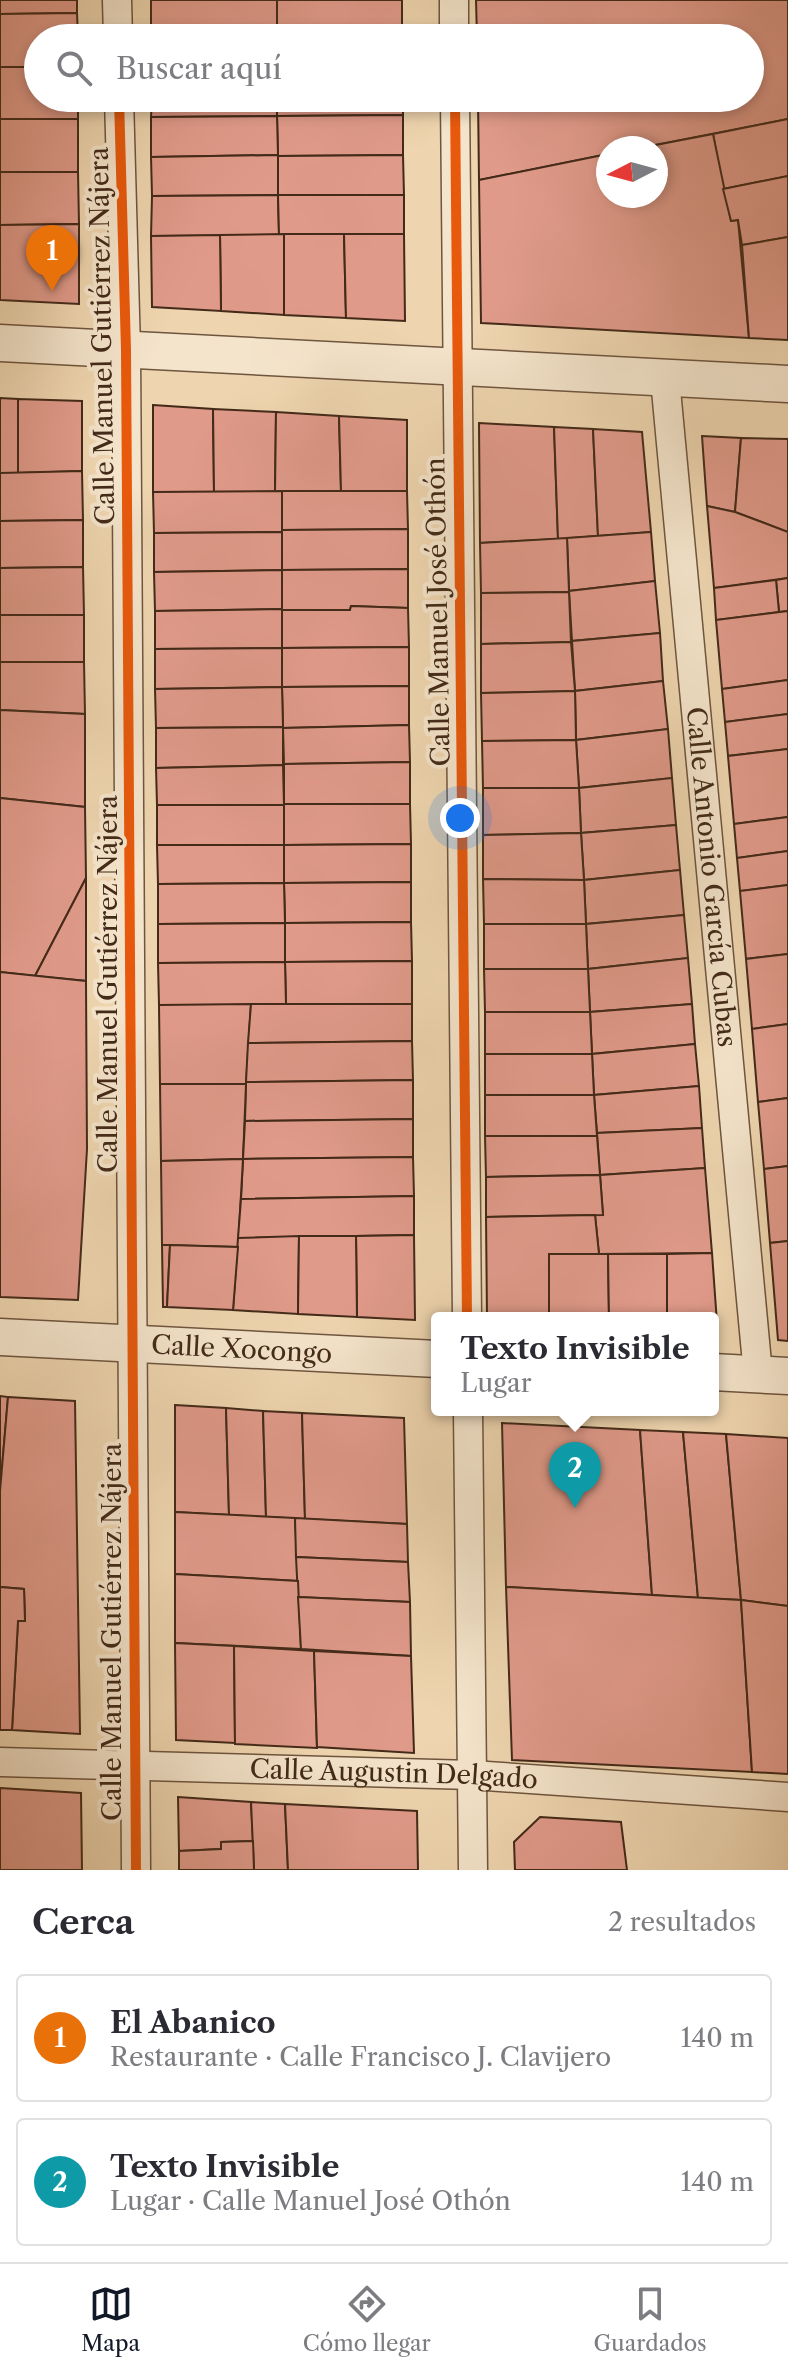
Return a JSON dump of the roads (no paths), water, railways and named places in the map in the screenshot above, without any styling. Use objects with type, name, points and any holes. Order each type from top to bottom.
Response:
[{"type":"street","points":[[117,0],[118,24]]},
{"type":"street","points":[[454,0],[454,24]]},
{"type":"street","name":"Calle Manuel Gutiérrez Nájera","points":[[119,112],[126,350],[136,1870]]},
{"type":"street","name":"Calle Manuel José Othón","points":[[455,112],[467,1312]]},
{"type":"street","points":[[0,343],[788,384]]},
{"type":"street","name":"Calle Antonio García Cubas","points":[[665,379],[773,1375]]},
{"type":"street","name":"Calle Xocongo","points":[[0,1337],[431,1359]]},
{"type":"street","points":[[719,1372],[773,1375]]},
{"type":"street","points":[[468,1416],[473,1870]]},
{"type":"street","name":"Calle Augustin Delgado","points":[[0,1762],[472,1775],[788,1797]]},
{"type":"place","name":"El Abanico","points":[[52,291]]},
{"type":"place","name":"Texto Invisible","points":[[575,1508]]}]
